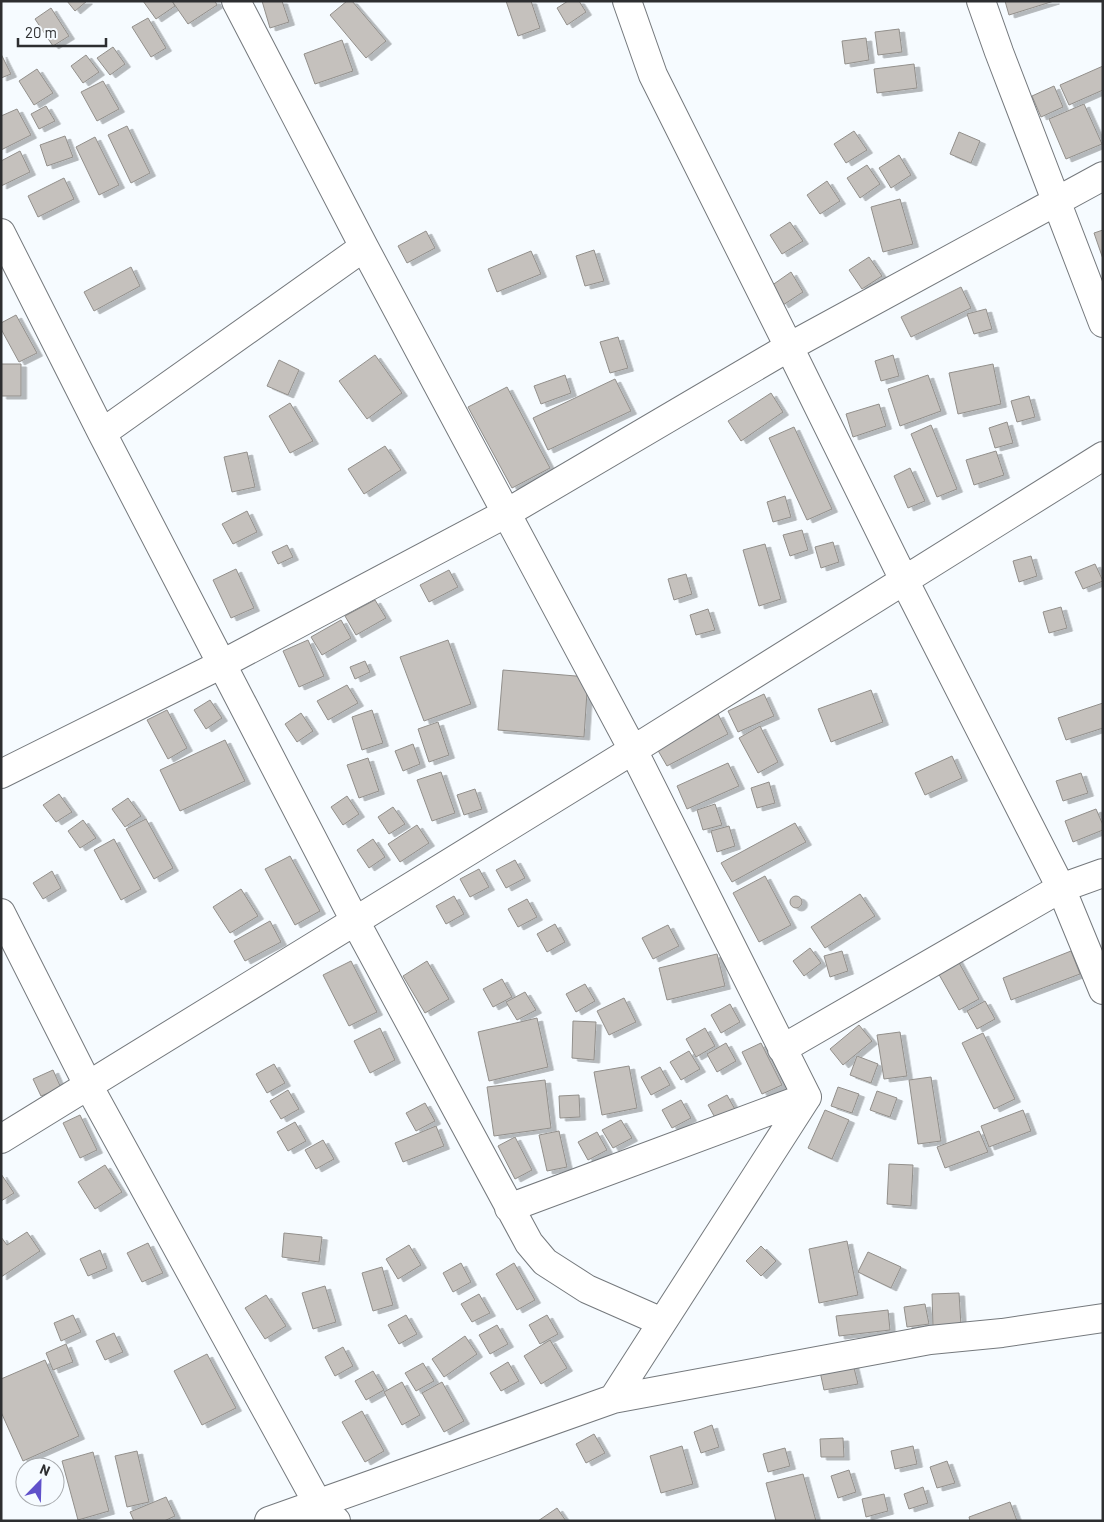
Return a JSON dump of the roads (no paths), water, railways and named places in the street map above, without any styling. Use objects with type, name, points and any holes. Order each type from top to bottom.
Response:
[{"type":"street","points":[[236,1],[505,514],[633,750],[806,1097]]},
{"type":"street","points":[[628,1],[652,75],[1060,888],[1103,990]]},
{"type":"street","points":[[981,1],[1103,323]]},
{"type":"street","points":[[1,774],[222,664],[505,514],[789,347],[1103,176]]},
{"type":"street","points":[[1,233],[102,433],[355,921],[529,1243],[545,1262],[588,1289],[662,1322]]},
{"type":"street","points":[[102,433],[364,247]]},
{"type":"street","points":[[1,1139],[633,750],[1103,456]]},
{"type":"street","points":[[782,1048],[1060,888],[1103,873]]},
{"type":"street","points":[[1,913],[88,1085],[327,1512]]},
{"type":"street","points":[[509,1208],[806,1097]]},
{"type":"street","points":[[613,1399],[806,1097]]},
{"type":"street","points":[[269,1521],[327,1512],[613,1399],[930,1340],[1002,1333],[1103,1318]]}]
